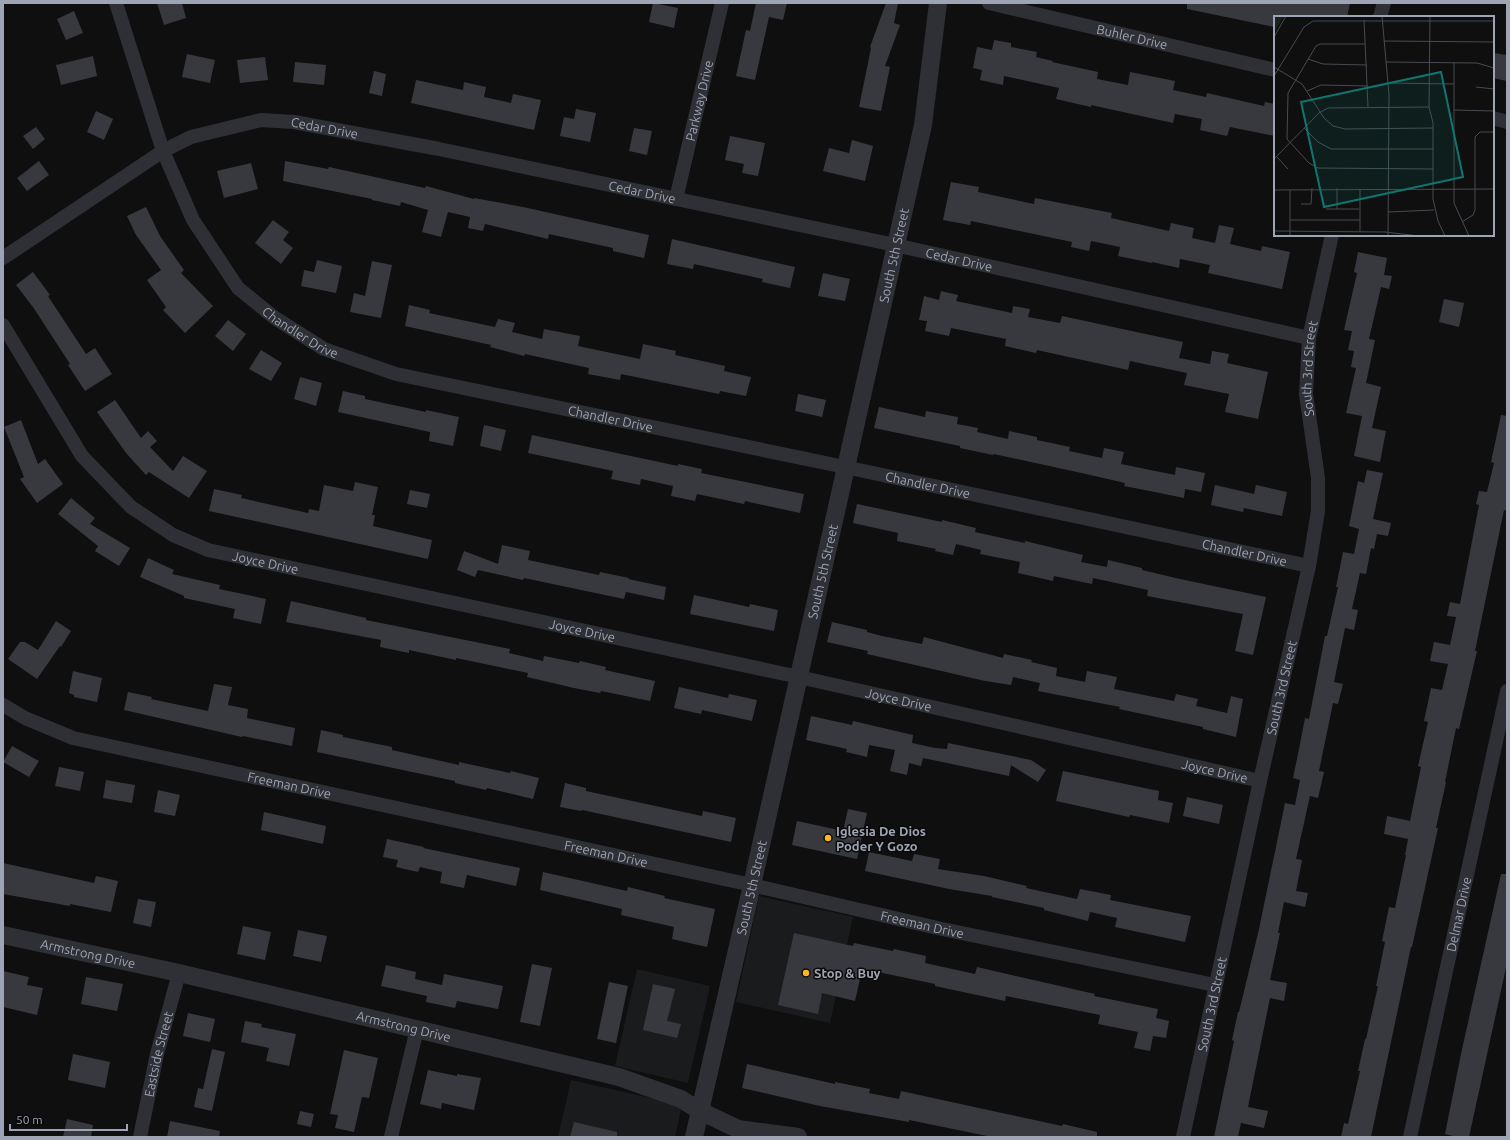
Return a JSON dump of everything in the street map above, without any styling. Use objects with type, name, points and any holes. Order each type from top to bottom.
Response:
[{"type":"street","name":"Chandler Drive","points":[[116,3],[163,151],[193,220],[238,288],[276,318],[324,349],[396,374],[845,467],[1309,566]]},
{"type":"street","name":"Parkway Drive","points":[[676,199],[722,3]]},
{"type":"street","name":"South 5th Street","points":[[694,1137],[923,125],[938,3]]},
{"type":"street","name":"Buhler Drive","points":[[989,3],[1274,70]]},
{"type":"street","points":[[1380,16],[1384,3]]},
{"type":"street","points":[[1494,118],[1507,122]]},
{"type":"street","name":"Cedar Drive","points":[[3,258],[163,151],[192,136],[261,120],[294,122],[439,149],[895,245],[1309,338]]},
{"type":"street","name":"South 3rd Street","points":[[1183,1137],[1260,781],[1309,566],[1318,511],[1318,478],[1306,394],[1309,338],[1332,236]]},
{"type":"street","name":"Joyce Drive","points":[[3,325],[82,456],[131,507],[173,535],[208,550],[799,677],[1260,781]]},
{"type":"street","name":"Delmar Drive","points":[[1410,1137],[1507,691]]},
{"type":"street","name":"Freeman Drive","points":[[3,705],[25,718],[73,738],[752,885],[942,928],[1215,985]]},
{"type":"street","name":"Armstrong Drive","points":[[3,935],[179,973],[619,1077],[681,1098],[700,1111],[738,1129],[798,1137]]},
{"type":"street","name":"Eastside Street","points":[[140,1137],[157,1054],[179,973]]},
{"type":"street","points":[[391,1137],[417,1030]]},
{"type":"shaded area","points":[[759,896],[853,917],[830,1023],[736,1002]]},
{"type":"shaded area","points":[[637,969],[710,986],[688,1083],[615,1066]]},
{"type":"shaded area","points":[[571,1080],[682,1105],[675,1137],[558,1137]]},
{"type":"building","points":[[157,3],[182,3],[186,18],[164,25]]},
{"type":"building","points":[[653,3],[678,8],[674,28],[649,22]]},
{"type":"building","points":[[756,3],[787,3],[783,20],[769,17],[755,80],[736,76],[746,30],[750,31]]},
{"type":"building","points":[[886,3],[898,3],[894,23],[900,25],[885,66],[890,67],[881,111],[859,107],[870,47]]},
{"type":"building","points":[[1187,3],[1350,3],[1347,16],[1274,16],[1274,27],[1187,9]]},
{"type":"building","points":[[74,11],[83,33],[66,40],[57,19]]},
{"type":"building","points":[[994,40],[1011,43],[1011,47],[1037,52],[1036,57],[1098,72],[1097,79],[1128,85],[1130,72],[1175,81],[1173,90],[1206,97],[1207,93],[1264,106],[1265,102],[1274,104],[1274,136],[1230,127],[1227,136],[1200,130],[1202,119],[1175,114],[1173,123],[1056,99],[1059,88],[1004,76],[1003,85],[980,80],[982,70],[973,68],[977,47],[992,50]]},
{"type":"building","points":[[1494,53],[1507,55],[1507,81],[1494,78]]},
{"type":"building","points":[[187,54],[215,60],[210,83],[182,77]]},
{"type":"building","points":[[93,56],[97,76],[61,85],[56,65]]},
{"type":"building","points":[[265,57],[268,80],[240,83],[237,60]]},
{"type":"building","points":[[295,62],[326,65],[324,85],[293,82]]},
{"type":"building","points":[[374,71],[386,74],[382,96],[369,93]]},
{"type":"building","points":[[416,80],[463,90],[464,82],[486,87],[484,97],[511,103],[513,94],[541,100],[534,130],[411,103]]},
{"type":"building","points":[[576,109],[596,113],[590,142],[560,136],[564,117],[574,119]]},
{"type":"building","points":[[96,111],[113,119],[104,140],[87,132]]},
{"type":"building","points":[[36,127],[45,139],[33,149],[23,136]]},
{"type":"building","points":[[634,128],[652,131],[647,155],[629,151]]},
{"type":"building","points":[[730,136],[765,143],[758,176],[742,173],[744,164],[725,160]]},
{"type":"building","points":[[852,140],[873,146],[865,181],[823,171],[829,148],[849,153]]},
{"type":"building","points":[[39,161],[49,175],[27,191],[17,178]]},
{"type":"building","points":[[285,161],[328,169],[329,167],[425,188],[426,186],[474,199],[523,207],[649,235],[644,258],[613,251],[613,248],[549,234],[548,239],[485,224],[483,231],[468,228],[470,217],[448,212],[441,237],[422,232],[428,210],[401,202],[400,206],[283,181]]},
{"type":"building","points":[[251,163],[258,189],[224,198],[217,171]]},
{"type":"building","points":[[951,182],[979,187],[978,192],[1034,204],[1035,198],[1112,213],[1111,218],[1169,231],[1171,223],[1194,228],[1192,238],[1215,243],[1219,225],[1234,228],[1230,244],[1261,251],[1262,246],[1290,252],[1282,289],[1208,273],[1210,265],[1180,259],[1179,268],[1118,256],[1120,247],[1091,241],[1089,251],[1071,247],[1072,242],[971,221],[970,225],[943,220]]},
{"type":"building","points":[[146,207],[160,236],[184,270],[181,273],[213,306],[185,333],[163,310],[166,307],[147,280],[161,270],[136,235],[127,216]]},
{"type":"building","points":[[273,220],[289,232],[283,240],[293,248],[281,264],[255,243]]},
{"type":"building","points":[[672,239],[795,267],[790,288],[762,282],[763,279],[694,264],[693,269],[667,264]]},
{"type":"building","points":[[1358,252],[1387,258],[1384,275],[1392,276],[1389,289],[1381,287],[1369,339],[1375,340],[1366,383],[1381,387],[1372,428],[1386,431],[1380,462],[1354,456],[1362,416],[1346,413],[1356,368],[1351,367],[1354,351],[1348,350],[1352,331],[1344,330],[1357,273],[1354,272]]},
{"type":"building","points":[[317,260],[342,266],[336,293],[301,286],[304,270],[314,272]]},
{"type":"building","points":[[372,261],[392,265],[381,318],[350,312],[354,293],[365,296]]},
{"type":"building","points":[[33,272],[50,295],[48,296],[86,354],[95,348],[112,374],[85,391],[68,365],[70,364],[33,307],[16,285]]},
{"type":"building","points":[[823,273],[850,279],[845,301],[818,296]]},
{"type":"building","points":[[941,291],[958,295],[956,301],[1012,313],[1013,306],[1030,309],[1028,317],[1060,323],[1062,316],[1183,342],[1179,358],[1210,364],[1212,351],[1229,354],[1227,363],[1268,372],[1258,419],[1225,412],[1229,394],[1184,385],[1187,373],[1130,361],[1128,370],[1037,350],[1036,353],[1005,346],[1006,339],[951,328],[949,336],[925,331],[927,321],[919,320],[924,296],[939,300]]},
{"type":"building","points":[[1444,299],[1464,303],[1459,327],[1439,322]]},
{"type":"building","points":[[409,305],[430,310],[429,313],[495,327],[498,319],[515,323],[512,332],[542,339],[544,329],[580,336],[578,346],[640,359],[643,344],[676,351],[675,355],[725,366],[724,371],[751,377],[746,396],[720,391],[719,394],[621,374],[620,380],[588,374],[589,368],[525,354],[524,356],[490,347],[491,345],[405,326]]},
{"type":"building","points":[[228,320],[246,334],[233,351],[215,336]]},
{"type":"building","points":[[261,350],[282,363],[271,381],[249,369]]},
{"type":"building","points":[[300,377],[322,383],[316,406],[294,399]]},
{"type":"building","points":[[343,391],[365,396],[365,399],[426,412],[426,410],[459,417],[453,446],[429,441],[430,432],[338,412]]},
{"type":"building","points":[[798,394],[826,400],[822,417],[795,411]]},
{"type":"building","points":[[115,400],[141,438],[148,431],[157,441],[150,447],[173,471],[183,456],[207,471],[189,498],[149,472],[146,475],[126,453],[97,412]]},
{"type":"building","points":[[879,407],[925,417],[926,411],[958,417],[957,424],[978,428],[977,432],[1008,439],[1009,431],[1037,437],[1037,440],[1070,447],[1069,451],[1102,458],[1104,448],[1124,452],[1121,464],[1175,475],[1176,467],[1205,473],[1201,492],[1185,489],[1184,498],[1124,486],[1125,483],[1086,474],[960,448],[960,446],[874,428]]},
{"type":"building","points":[[1501,415],[1507,416],[1507,511],[1504,510],[1475,651],[1477,651],[1459,729],[1456,728],[1436,828],[1438,828],[1371,1137],[1341,1137],[1344,1123],[1348,1124],[1360,1071],[1358,1071],[1378,986],[1376,986],[1385,942],[1382,941],[1389,907],[1395,908],[1406,855],[1408,839],[1384,834],[1387,816],[1410,821],[1421,767],[1418,766],[1428,722],[1424,721],[1431,688],[1442,690],[1448,664],[1430,661],[1434,642],[1450,645],[1456,617],[1447,616],[1450,602],[1460,604],[1479,505],[1476,504],[1479,491],[1487,492],[1494,463],[1491,462]]},
{"type":"building","points":[[21,420],[38,464],[45,459],[63,484],[37,503],[20,479],[24,477],[4,427]]},
{"type":"building","points":[[484,425],[506,430],[501,451],[480,446]]},
{"type":"building","points":[[532,435],[678,466],[678,464],[702,469],[701,473],[804,494],[800,513],[745,501],[744,504],[697,494],[695,501],[671,496],[673,486],[641,479],[640,485],[611,479],[613,471],[528,453]]},
{"type":"building","points":[[1367,470],[1383,473],[1373,519],[1391,523],[1388,536],[1377,534],[1374,549],[1371,548],[1366,574],[1360,573],[1352,609],[1358,610],[1354,630],[1345,628],[1334,682],[1343,684],[1338,704],[1333,703],[1319,771],[1324,772],[1318,798],[1310,796],[1296,859],[1302,860],[1296,891],[1308,893],[1305,907],[1284,902],[1278,933],[1280,933],[1270,980],[1287,983],[1284,1001],[1270,998],[1248,1107],[1268,1111],[1264,1128],[1241,1123],[1238,1137],[1214,1137],[1234,1041],[1232,1040],[1259,929],[1285,803],[1295,805],[1300,780],[1293,778],[1305,718],[1309,719],[1325,636],[1327,636],[1338,587],[1336,587],[1343,552],[1354,554],[1359,529],[1349,526],[1358,481],[1364,483]]},
{"type":"building","points":[[355,482],[378,487],[372,515],[375,515],[373,526],[432,540],[428,559],[209,511],[214,489],[242,495],[241,498],[308,513],[309,509],[319,511],[324,485],[353,491]]},
{"type":"building","points":[[1215,485],[1254,494],[1256,485],[1287,492],[1282,516],[1244,508],[1243,512],[1211,505]]},
{"type":"building","points":[[410,490],[430,494],[427,508],[407,504]]},
{"type":"building","points":[[71,498],[95,518],[90,524],[130,548],[119,566],[95,551],[98,546],[58,514]]},
{"type":"building","points":[[857,504],[942,522],[942,520],[976,528],[975,532],[1025,543],[1025,541],[1083,555],[1081,562],[1107,567],[1108,560],[1180,579],[1266,597],[1253,655],[1235,651],[1243,614],[1147,596],[1148,590],[1093,578],[1092,584],[1054,576],[1053,581],[1018,573],[1020,562],[980,554],[981,550],[956,544],[953,555],[935,551],[936,549],[897,541],[898,533],[853,523]]},
{"type":"building","points":[[502,545],[530,551],[528,560],[599,575],[600,572],[666,587],[664,600],[626,592],[624,599],[478,570],[475,577],[457,570],[464,551],[498,564]]},
{"type":"building","points":[[148,558],[174,570],[172,574],[220,585],[219,589],[266,599],[261,624],[233,618],[235,609],[184,598],[184,596],[140,577]]},
{"type":"building","points":[[694,595],[749,607],[750,604],[778,610],[774,631],[690,614]]},
{"type":"building","points":[[291,601],[366,618],[366,620],[510,649],[509,653],[543,661],[544,656],[579,663],[580,661],[606,667],[605,670],[655,681],[650,701],[601,691],[600,693],[574,688],[527,677],[528,673],[456,658],[456,660],[409,650],[409,653],[380,647],[381,640],[286,622]]},
{"type":"building","points":[[56,621],[71,631],[37,679],[8,659],[20,642],[25,642],[38,650]]},
{"type":"building","points":[[832,622],[867,630],[867,632],[882,636],[922,644],[924,637],[1003,658],[1004,654],[1032,660],[1031,662],[1057,668],[1056,676],[1085,682],[1087,671],[1117,677],[1114,689],[1174,701],[1176,694],[1198,699],[1196,706],[1227,713],[1231,696],[1243,699],[1236,737],[1203,729],[1203,727],[1119,709],[1120,707],[1038,691],[1040,683],[1013,677],[1011,685],[985,681],[867,654],[868,651],[827,642]]},
{"type":"building","points":[[73,671],[102,678],[97,702],[74,697],[74,695],[69,693]]},
{"type":"building","points":[[214,684],[232,687],[228,705],[248,709],[247,718],[295,728],[292,746],[242,737],[124,710],[128,692],[152,697],[151,699],[208,711]]},
{"type":"building","points":[[679,687],[728,698],[729,694],[757,700],[752,721],[702,710],[701,714],[674,708]]},
{"type":"building","points":[[811,716],[852,725],[853,721],[913,735],[912,743],[935,748],[947,749],[948,743],[1031,760],[1046,770],[1038,782],[1011,765],[1009,776],[923,758],[921,766],[909,763],[907,775],[890,771],[895,750],[869,745],[867,757],[846,752],[847,749],[806,740]]},
{"type":"building","points":[[321,730],[343,735],[343,737],[392,747],[392,750],[459,765],[459,762],[510,773],[511,771],[539,778],[533,799],[487,788],[486,790],[455,783],[455,781],[317,752]]},
{"type":"building","points":[[12,746],[39,761],[29,777],[3,762]]},
{"type":"building","points":[[59,767],[84,772],[80,791],[55,786]]},
{"type":"building","points":[[1063,771],[1159,791],[1158,800],[1173,803],[1169,823],[1130,815],[1129,817],[1056,801]]},
{"type":"building","points":[[106,780],[135,785],[132,803],[103,798]]},
{"type":"building","points":[[565,783],[586,788],[586,791],[702,816],[703,811],[736,818],[731,842],[582,810],[560,807]]},
{"type":"building","points":[[158,790],[180,795],[175,816],[154,812]]},
{"type":"building","points":[[1187,797],[1223,805],[1219,824],[1183,816]]},
{"type":"building","name":"Iglesia De Dios Poder Y Gozo","points":[[848,809],[867,813],[857,859],[792,845],[797,821],[843,831]]},
{"type":"building","points":[[264,812],[326,826],[323,844],[261,830]]},
{"type":"building","points":[[387,839],[520,868],[516,886],[467,875],[464,888],[440,883],[442,872],[420,867],[418,872],[396,867],[398,860],[383,857]]},
{"type":"building","points":[[869,852],[912,861],[914,854],[940,859],[938,869],[984,876],[1027,886],[1026,888],[1077,899],[1080,889],[1111,895],[1110,900],[1191,916],[1185,942],[1115,927],[1117,918],[1090,912],[1088,921],[1044,910],[1044,908],[992,896],[949,889],[865,871]]},
{"type":"building","points":[[3,863],[94,883],[96,876],[118,881],[111,912],[3,894]]},
{"type":"building","points":[[543,872],[627,891],[628,887],[665,896],[664,898],[715,909],[707,947],[672,939],[674,927],[621,915],[622,909],[540,890]]},
{"type":"building","points":[[1501,874],[1507,874],[1507,963],[1469,1137],[1457,1137],[1445,1134],[1461,1054]]},
{"type":"building","points":[[138,899],[156,902],[151,927],[133,923]]},
{"type":"building","points":[[243,926],[271,932],[265,960],[237,954]]},
{"type":"building","points":[[298,930],[327,936],[321,962],[293,956]]},
{"type":"building","points":[[794,933],[853,946],[854,943],[893,951],[894,949],[926,956],[925,963],[975,974],[977,967],[1095,994],[1094,996],[1158,1009],[1156,1018],[1169,1021],[1166,1038],[1153,1036],[1150,1051],[1134,1048],[1138,1032],[1098,1024],[1100,1015],[1006,996],[1005,1001],[935,986],[935,984],[862,970],[855,1001],[822,993],[818,1014],[778,1005]]},
{"type":"building","points":[[532,964],[552,968],[540,1026],[520,1022]]},
{"type":"building","points":[[386,965],[416,972],[415,979],[442,985],[444,974],[503,986],[498,1009],[457,1001],[455,1008],[426,1002],[427,996],[381,986]]},
{"type":"building","points":[[3,971],[29,977],[27,985],[43,988],[37,1015],[3,1007]]},
{"type":"building","points":[[86,977],[123,984],[117,1011],[81,1004]]},
{"type":"building","points":[[609,982],[628,986],[616,1043],[597,1039]]},
{"type":"building","points":[[653,984],[675,989],[667,1021],[681,1024],[677,1038],[643,1030]]},
{"type":"building","points":[[188,1013],[215,1019],[210,1042],[183,1036]]},
{"type":"building","points":[[245,1021],[262,1024],[261,1027],[296,1034],[289,1066],[266,1061],[269,1048],[241,1042]]},
{"type":"building","points":[[212,1049],[225,1052],[212,1111],[194,1107],[198,1088],[203,1089]]},
{"type":"building","points":[[344,1050],[378,1058],[369,1098],[362,1097],[354,1132],[335,1128],[338,1115],[330,1114]]},
{"type":"building","points":[[73,1054],[110,1062],[105,1088],[68,1080]]},
{"type":"building","points":[[747,1064],[835,1084],[835,1082],[870,1089],[869,1093],[899,1099],[901,1091],[1062,1126],[1063,1124],[1097,1132],[1097,1137],[992,1137],[909,1120],[909,1122],[820,1106],[742,1088]]},
{"type":"building","points":[[428,1070],[457,1076],[457,1074],[481,1078],[474,1110],[442,1103],[441,1109],[420,1104]]},
{"type":"building","points":[[300,1111],[314,1114],[311,1127],[297,1124]]},
{"type":"building","points":[[67,1119],[93,1125],[91,1137],[63,1137]]},
{"type":"building","points":[[170,1121],[220,1131],[219,1137],[167,1137]]},
{"type":"building","points":[[574,1122],[617,1132],[617,1137],[570,1137]]},
{"type":"place","name":"Iglesia De Dios Poder Y Gozo","points":[[828,838]]},
{"type":"place","name":"Stop & Buy","points":[[806,973]]}]
